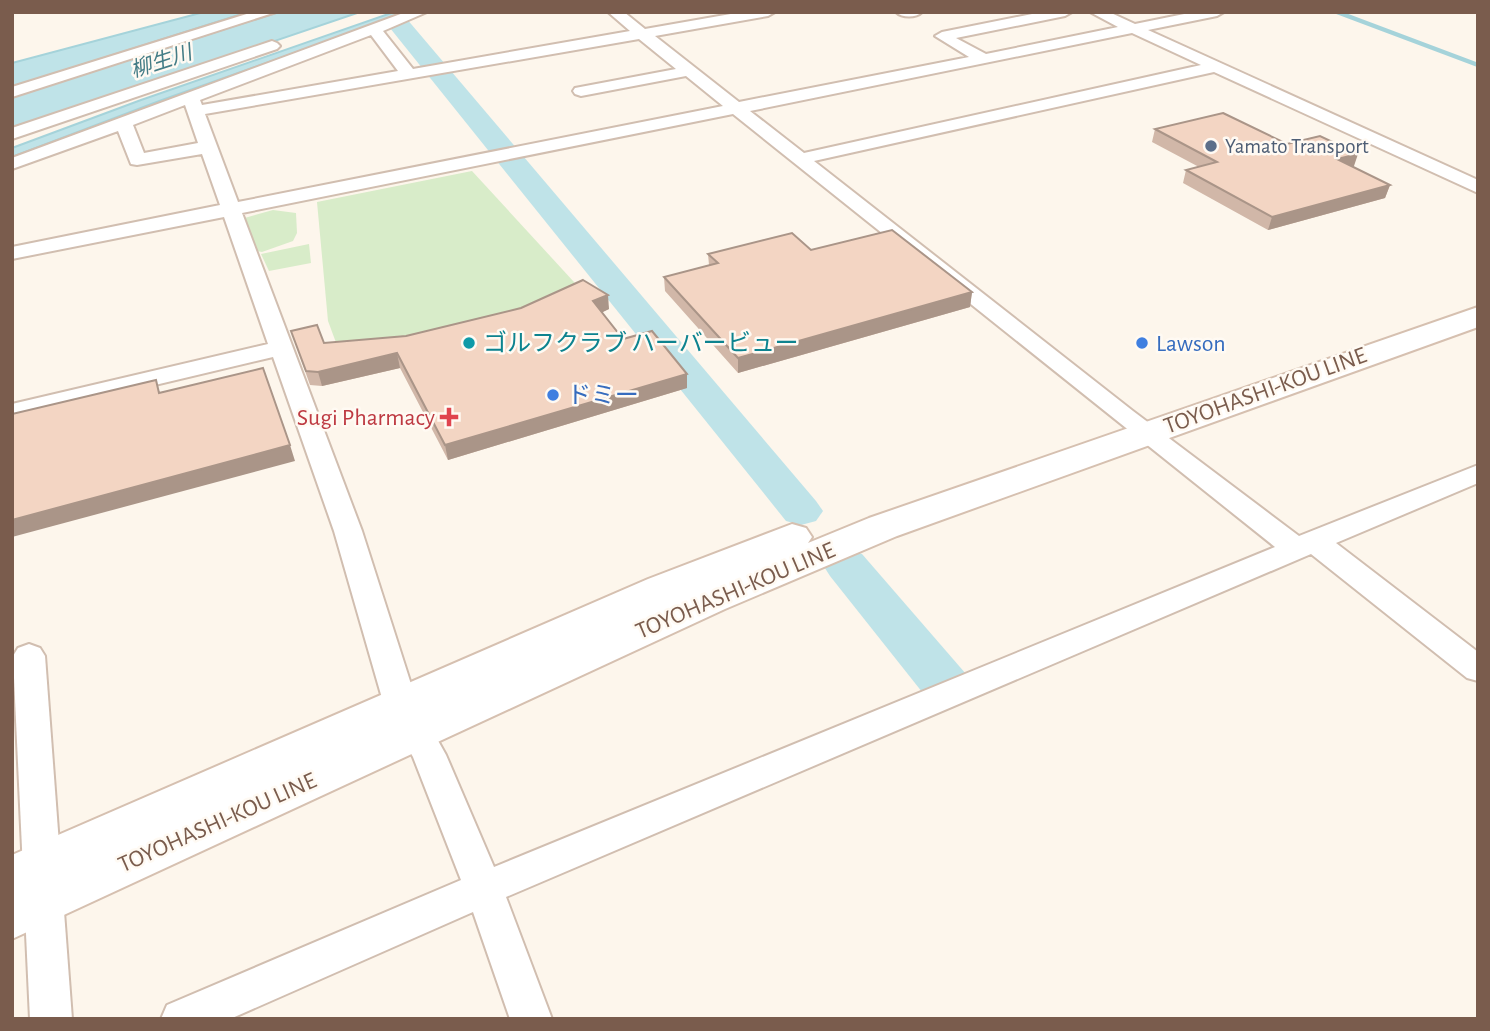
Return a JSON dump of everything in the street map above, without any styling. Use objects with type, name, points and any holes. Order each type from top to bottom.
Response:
[{"type":"main road","name":"TOYOHASHI-KOU LINE","points":[[27,891],[408,718],[1135,425],[1478,294]]},
{"type":"main road","name":"TOYOHASHI-KOU LINE","points":[[1135,425],[1478,316]]},
{"type":"street","points":[[12,92],[269,12]]},
{"type":"street","points":[[193,104],[373,28],[420,12]]},
{"type":"street","points":[[615,12],[1135,425],[1478,669]]},
{"type":"street","points":[[12,163],[123,121],[193,104],[436,70],[768,12]]},
{"type":"street","points":[[903,12],[915,12]]},
{"type":"street","points":[[982,58],[942,36],[1065,12]]},
{"type":"street","points":[[1097,12],[1478,187]]},
{"type":"street","points":[[12,253],[1217,12]]},
{"type":"street","points":[[373,28],[409,74]]},
{"type":"street","points":[[12,134],[285,41]]},
{"type":"street","points":[[800,159],[1215,67]]},
{"type":"street","points":[[580,92],[689,71]]},
{"type":"street","points":[[193,104],[348,531],[408,718],[429,755],[531,1019]]},
{"type":"street","points":[[123,121],[137,160],[208,147]]},
{"type":"street","points":[[12,412],[282,348]]},
{"type":"street","points":[[183,1019],[486,897],[1478,473]]},
{"type":"street","points":[[29,656],[27,891],[51,1019]]},
{"type":"green space","points":[[472,171],[585,294],[341,356],[328,321],[317,202]]},
{"type":"green space","points":[[273,210],[296,213],[297,233],[293,241],[262,252],[252,250],[241,219]]},
{"type":"green space","points":[[309,244],[311,263],[269,271],[261,254]]},
{"type":"water","points":[[204,12],[248,12],[12,87],[12,63]]},
{"type":"water","name":"柳生川","points":[[279,12],[360,12],[12,130],[12,97]]},
{"type":"water","points":[[394,12],[409,12],[12,157],[12,148]]},
{"type":"building","points":[[1223,113],[1287,144],[1320,136],[1358,154],[1337,159],[1390,185],[1272,217],[1186,170],[1217,162],[1155,129]]},
{"type":"building","points":[[892,230],[972,292],[738,358],[664,277],[718,263],[708,254],[792,233],[811,250]]},
{"type":"building","points":[[583,280],[608,295],[593,301],[623,339],[652,331],[687,374],[445,445],[397,353],[318,372],[306,371],[291,331],[317,325],[324,343],[406,336],[521,308]]},
{"type":"building","points":[[263,368],[290,445],[12,520],[12,414],[156,380],[159,393]]},
{"type":"waterway","points":[[1337,12],[1478,65]]},
{"type":"waterway","points":[[398,23],[801,511]]},
{"type":"waterway","points":[[846,565],[948,688]]},
{"type":"place","name":"Yamato Transport","points":[[1211,146]]},
{"type":"place","name":"ゴルフクラブ ハーバービュー","points":[[469,343]]},
{"type":"place","name":"Lawson","points":[[1142,343]]},
{"type":"place","name":"ドミー","points":[[553,395]]},
{"type":"place","name":"Sugi Pharmacy","points":[[449,417]]}]
